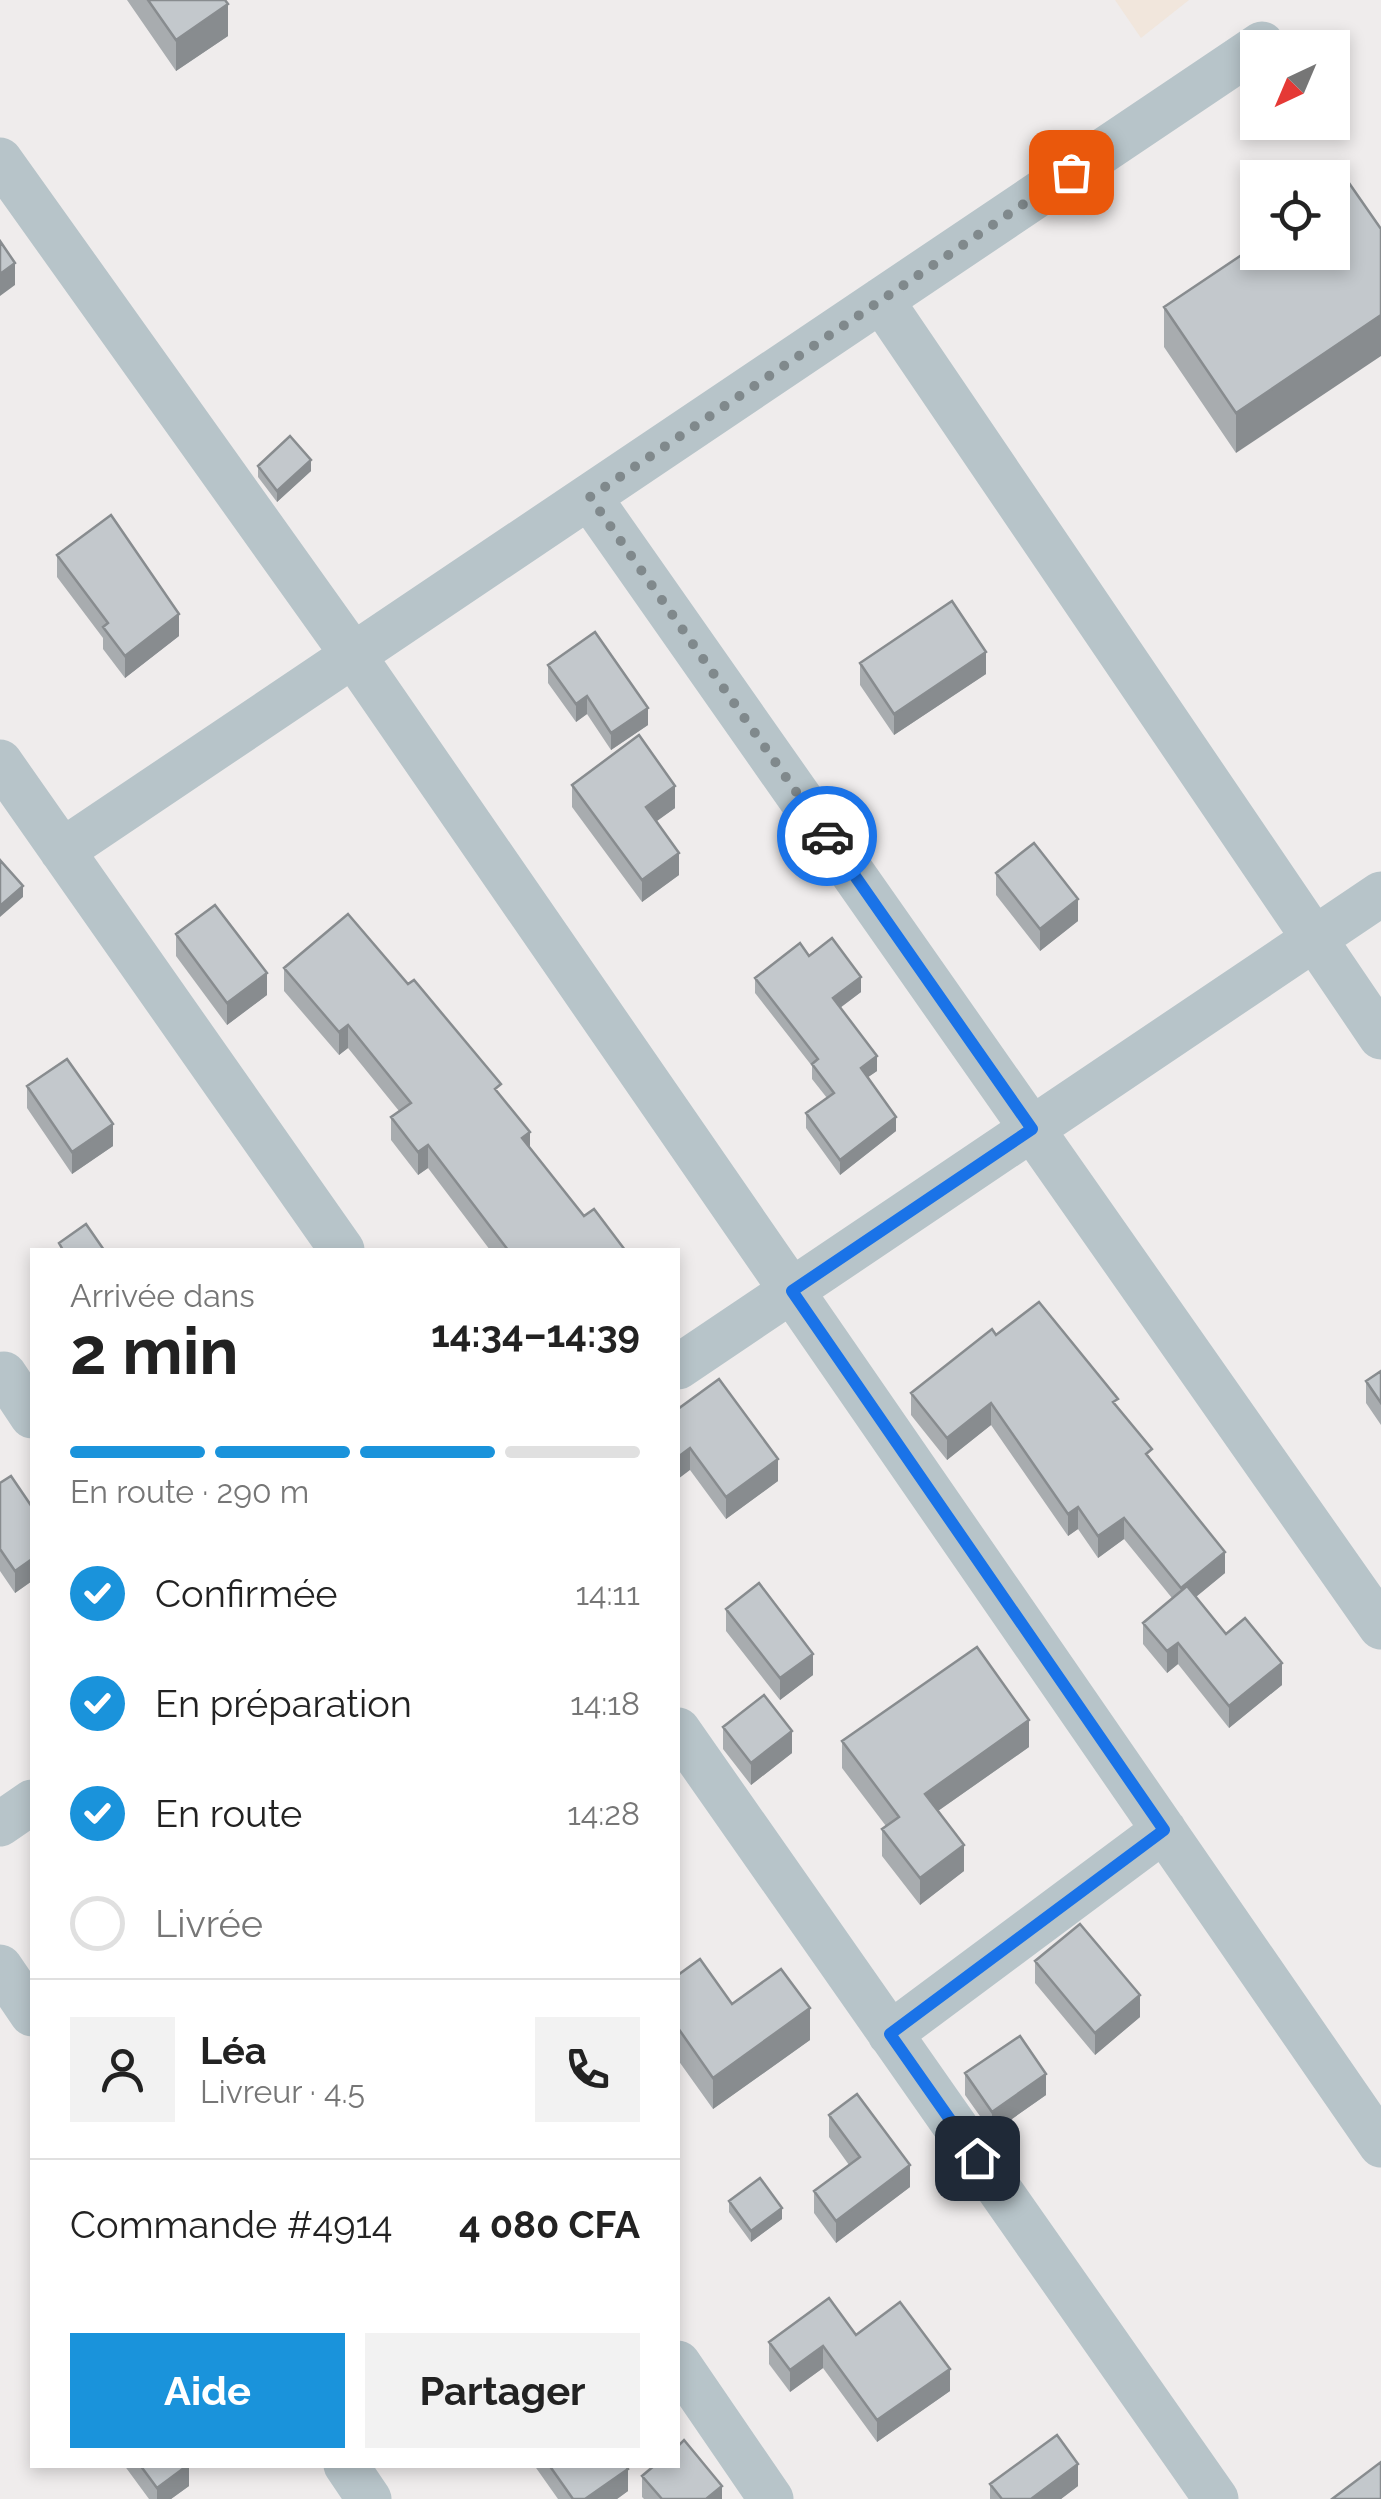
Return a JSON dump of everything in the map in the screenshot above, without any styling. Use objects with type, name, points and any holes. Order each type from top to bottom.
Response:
[{"type":"street","points":[[62,851],[1240,59]]},
{"type":"street","points":[[0,160],[353,655],[1381,2145]]},
{"type":"street","points":[[881,300],[1381,1037]]},
{"type":"street","points":[[590,497],[1381,1627]]},
{"type":"street","points":[[0,762],[341,1248]]},
{"type":"street","points":[[680,1367],[1381,894]]},
{"type":"street","points":[[0,1377],[4,1374],[30,1413]]},
{"type":"street","points":[[680,1733],[1216,2499]]},
{"type":"street","points":[[0,1824],[30,1803]]},
{"type":"street","points":[[890,2034],[1164,1830]]},
{"type":"street","points":[[0,1967],[30,2011]]},
{"type":"street","points":[[680,2365],[770,2499]]},
{"type":"street","points":[[348,2468],[370,2499]]},
{"type":"sand","points":[[1115,0],[1189,0],[1141,38]]},
{"type":"building","points":[[148,0],[225,0],[228,4],[176,40]]},
{"type":"building","points":[[1350,184],[1381,229],[1381,315],[1236,413],[1164,307],[1240,256],[1240,270],[1350,270]]},
{"type":"building","points":[[0,241],[15,263],[0,274]]},
{"type":"building","points":[[290,436],[311,460],[277,491],[258,466]]},
{"type":"building","points":[[111,515],[179,614],[125,656],[103,627],[108,623],[57,555]]},
{"type":"building","points":[[952,601],[986,652],[894,714],[860,663]]},
{"type":"building","points":[[595,632],[648,708],[611,733],[587,696],[576,704],[548,665]]},
{"type":"building","points":[[639,735],[675,786],[646,807],[679,853],[642,880],[572,785]]},
{"type":"building","points":[[1034,843],[1078,899],[1040,929],[996,873]]},
{"type":"building","points":[[0,860],[23,886],[0,906]]},
{"type":"building","points":[[215,905],[267,973],[227,1003],[176,934]]},
{"type":"building","points":[[348,914],[408,984],[414,980],[501,1084],[495,1089],[530,1132],[522,1138],[584,1216],[594,1209],[623,1248],[506,1248],[428,1145],[418,1152],[391,1117],[411,1103],[348,1025],[339,1032],[284,968]]},
{"type":"building","points":[[832,938],[861,977],[833,998],[877,1056],[861,1068],[896,1117],[840,1160],[806,1113],[834,1093],[812,1064],[818,1059],[755,978],[800,943],[809,956]]},
{"type":"building","points":[[67,1059],[113,1124],[72,1152],[27,1086]]},
{"type":"building","points":[[86,1224],[103,1248],[62,1248],[59,1243]]},
{"type":"building","points":[[1039,1302],[1118,1399],[1113,1402],[1152,1449],[1146,1454],[1225,1552],[1181,1588],[1124,1518],[1098,1536],[1078,1507],[1068,1514],[991,1403],[947,1438],[911,1393],[992,1329],[996,1335]]},
{"type":"building","points":[[1381,1371],[1381,1403],[1366,1381]]},
{"type":"building","points":[[719,1379],[778,1459],[726,1497],[690,1448],[680,1456],[680,1408]]},
{"type":"building","points":[[11,1476],[30,1504],[30,1560],[15,1571],[0,1549],[0,1483]]},
{"type":"building","points":[[759,1583],[813,1654],[780,1678],[726,1609]]},
{"type":"building","points":[[1187,1586],[1226,1634],[1245,1618],[1282,1663],[1229,1706],[1178,1643],[1167,1651],[1143,1623]]},
{"type":"building","points":[[977,1647],[1029,1720],[925,1794],[964,1845],[920,1878],[882,1829],[899,1817],[842,1741]]},
{"type":"building","points":[[764,1695],[792,1731],[751,1763],[723,1727]]},
{"type":"building","points":[[1080,1924],[1140,1995],[1095,2033],[1035,1961]]},
{"type":"building","points":[[700,1959],[732,2004],[781,1969],[810,2008],[713,2078],[680,2031],[680,1974]]},
{"type":"building","points":[[1020,2036],[1046,2074],[992,2112],[965,2073]]},
{"type":"building","points":[[857,2094],[910,2165],[836,2221],[814,2191],[860,2157],[829,2115]]},
{"type":"building","points":[[760,2178],[782,2208],[751,2231],[729,2201]]},
{"type":"building","points":[[829,2298],[856,2335],[900,2302],[950,2369],[877,2420],[823,2346],[790,2370],[769,2342]]},
{"type":"building","points":[[1057,2435],[1078,2464],[1031,2499],[1002,2499],[990,2484]]},
{"type":"building","points":[[684,2440],[722,2486],[706,2499],[662,2499],[642,2476],[651,2468],[680,2468],[680,2444]]},
{"type":"building","points":[[1381,2462],[1381,2499],[1332,2499]]},
{"type":"building","points":[[142,2468],[184,2468],[157,2488]]},
{"type":"building","points":[[551,2468],[628,2469],[585,2499],[573,2499]]},
{"type":"way so far","points":[[827,836],[590,497],[1071,172]]},
{"type":"route","points":[[827,836],[1032,1129],[792,1291],[1164,1830],[890,2034],[977,2158]]}]
